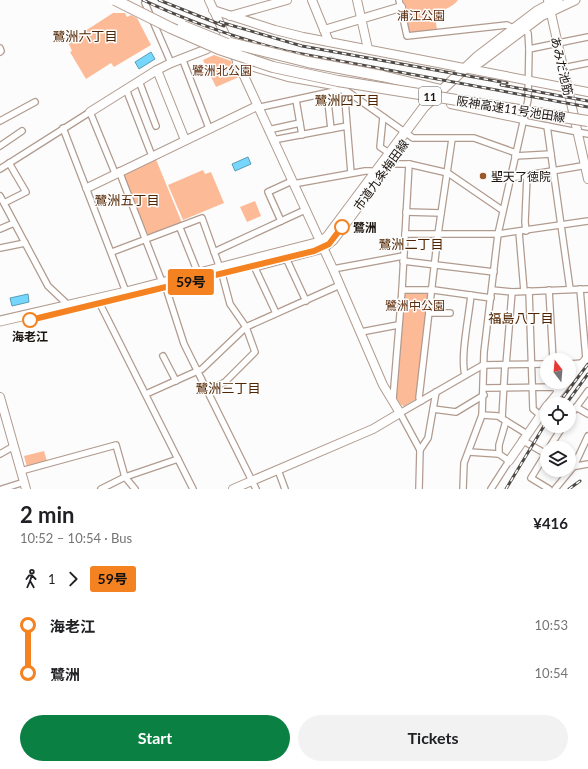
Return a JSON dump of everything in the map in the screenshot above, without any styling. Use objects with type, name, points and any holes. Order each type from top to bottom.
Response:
[{"type":"highway","name":"阪神高速11号池田線","points":[[115,0],[171,28],[219,49],[273,67],[338,81],[588,121]]},
{"type":"highway","name":"阪神高速11号池田線","points":[[129,0],[204,35],[250,53],[315,70],[588,114]]},
{"type":"highway","name":"11","points":[[204,35],[285,57],[382,76],[441,90]]},
{"type":"highway","points":[[382,76],[400,86],[404,97]]},
{"type":"highway","name":"11","points":[[501,107],[557,122],[588,127]]},
{"type":"main road","name":"市道九条梅田線","points":[[0,321],[67,306],[98,301],[126,292],[164,285],[198,273],[254,266],[286,258],[333,240],[407,134],[428,111],[432,101],[441,90],[478,56],[513,28],[558,0]]},
{"type":"main road","name":"市道九条梅田線","points":[[467,67],[480,62],[524,29],[549,5],[575,0]]},
{"type":"main road","name":"市道九条梅田線","points":[[0,328],[98,301],[321,245],[374,175],[390,158]]},
{"type":"street","points":[[209,0],[236,62],[333,269],[384,385],[420,450],[419,489]]},
{"type":"street","points":[[230,16],[254,4],[287,0]]},
{"type":"street","points":[[312,0],[324,30],[332,45]]},
{"type":"street","points":[[357,0],[368,49]]},
{"type":"street","points":[[145,3],[171,63]]},
{"type":"street","points":[[324,30],[361,19],[400,4],[407,36],[507,25],[513,28]]},
{"type":"street","name":"あみだ池筋","points":[[549,5],[577,132],[587,165],[588,179]]},
{"type":"street","points":[[213,10],[275,30],[332,45],[368,49],[467,67],[588,92]]},
{"type":"street","points":[[463,489],[464,463],[482,415],[484,395],[483,365],[502,210],[528,100],[530,79],[528,33],[524,29]]},
{"type":"street","points":[[528,50],[558,42],[588,37]]},
{"type":"street","points":[[0,169],[157,70],[227,40]]},
{"type":"street","points":[[0,48],[2,52],[0,52]]},
{"type":"street","points":[[182,58],[209,128]]},
{"type":"street","points":[[236,62],[284,76],[344,88],[432,101],[523,119],[527,122],[588,134]]},
{"type":"street","points":[[328,84],[331,62]]},
{"type":"street","points":[[563,68],[588,63]]},
{"type":"street","points":[[157,70],[185,140]]},
{"type":"street","points":[[139,81],[156,126]]},
{"type":"street","points":[[87,188],[117,172],[257,106],[261,107],[296,100],[344,88]]},
{"type":"street","points":[[344,88],[407,134],[418,139],[474,138],[515,155],[551,154]]},
{"type":"street","points":[[344,88],[350,173]]},
{"type":"street","points":[[126,89],[152,156]]},
{"type":"street","points":[[327,93],[331,129]]},
{"type":"street","points":[[296,100],[302,135]]},
{"type":"street","points":[[0,121],[35,102]]},
{"type":"street","points":[[90,112],[146,240],[164,285],[184,344],[256,489]]},
{"type":"street","points":[[383,117],[380,147],[390,158],[399,165],[409,164],[448,173],[502,210]]},
{"type":"street","points":[[268,130],[300,123]]},
{"type":"street","points":[[273,140],[347,126]]},
{"type":"street","points":[[547,126],[570,289]]},
{"type":"street","points":[[63,128],[112,252],[126,292]]},
{"type":"street","points":[[0,146],[22,131]]},
{"type":"street","points":[[421,401],[419,398],[430,313],[431,291],[452,139]]},
{"type":"street","points":[[4,203],[26,192],[9,163]]},
{"type":"street","points":[[393,399],[402,290],[409,164]]},
{"type":"street","points":[[510,178],[553,172],[587,165]]},
{"type":"street","points":[[281,221],[268,192],[292,183],[350,173],[371,171],[374,175]]},
{"type":"street","points":[[526,231],[527,176]]},
{"type":"street","points":[[0,196],[48,286],[65,302],[67,306]]},
{"type":"street","points":[[214,252],[305,210]]},
{"type":"street","points":[[406,212],[441,213]]},
{"type":"street","points":[[112,252],[180,228],[202,218],[230,304],[246,327],[255,350],[254,353],[225,382],[208,391]]},
{"type":"street","points":[[405,234],[498,234],[588,221]]},
{"type":"street","points":[[0,228],[14,223]]},
{"type":"street","points":[[180,228],[198,273]]},
{"type":"street","points":[[491,489],[540,415],[533,408],[526,291],[519,232]]},
{"type":"street","points":[[0,248],[25,243]]},
{"type":"street","points":[[286,258],[306,301]]},
{"type":"street","points":[[333,269],[403,258],[494,272]]},
{"type":"street","points":[[254,266],[276,312]]},
{"type":"street","points":[[146,394],[198,372],[246,327],[276,312],[306,301],[340,285]]},
{"type":"street","points":[[576,372],[586,360],[586,331],[580,289]]},
{"type":"street","points":[[492,290],[512,292],[588,289]]},
{"type":"street","points":[[402,290],[434,290],[491,298]]},
{"type":"street","points":[[549,290],[553,353]]},
{"type":"street","points":[[499,454],[499,444],[504,419],[505,365],[512,292]]},
{"type":"street","points":[[465,375],[465,349],[471,295]]},
{"type":"street","points":[[98,301],[194,489]]},
{"type":"street","points":[[430,313],[450,313]]},
{"type":"street","points":[[361,332],[398,326]]},
{"type":"street","points":[[163,356],[176,381]]},
{"type":"street","points":[[576,362],[586,360]]},
{"type":"street","points":[[233,489],[373,429],[483,365],[540,364]]},
{"type":"street","points":[[484,388],[540,388]]},
{"type":"street","points":[[588,391],[576,407],[588,414]]},
{"type":"street","points":[[420,450],[428,438],[436,392]]},
{"type":"street","points":[[433,409],[456,412],[484,395]]},
{"type":"street","points":[[0,396],[1,405],[25,486],[2,489]]},
{"type":"street","points":[[482,415],[498,416],[504,419],[540,449]]},
{"type":"street","points":[[576,459],[588,436]]},
{"type":"street","points":[[21,470],[116,445],[125,477],[134,489]]},
{"type":"street","points":[[0,454],[14,446]]},
{"type":"street","points":[[469,452],[499,454],[509,461]]},
{"type":"street","points":[[101,489],[125,477],[178,459]]},
{"type":"street","points":[[576,466],[588,464]]},
{"type":"street","points":[[540,468],[531,478],[549,489]]},
{"type":"street","points":[[278,470],[285,489]]},
{"type":"street","points":[[555,489],[564,477]]},
{"type":"green space","name":"浦江公園","points":[[403,0],[458,0],[447,8],[440,10],[434,9],[437,30],[412,33],[409,31]]},
{"type":"green space","points":[[113,13],[125,13],[127,17],[131,15],[137,18],[151,45],[114,67],[111,63],[86,79],[70,52],[72,51],[68,42]]},
{"type":"green space","name":"鷺洲北公園","points":[[214,55],[231,61],[239,77],[216,87],[203,60]]},
{"type":"green space","points":[[155,157],[182,223],[149,235],[123,174]]},
{"type":"green space","points":[[203,170],[205,174],[211,172],[224,203],[183,220],[168,185]]},
{"type":"green space","points":[[255,201],[261,216],[247,222],[240,207]]},
{"type":"green space","name":"鷺洲中公園","points":[[405,292],[428,293],[429,295],[416,399],[404,406],[401,405],[395,396],[403,294]]},
{"type":"green space","points":[[44,451],[47,461],[27,467],[24,456]]},
{"type":"water","points":[[151,52],[155,59],[139,69],[135,62]]},
{"type":"water","points":[[248,157],[251,164],[235,171],[232,164]]},
{"type":"water","points":[[28,294],[29,302],[12,306],[10,298]]},
{"type":"tunnel","points":[[331,62],[333,50]]},
{"type":"railway","points":[[143,0],[213,29],[286,51],[588,107]]},
{"type":"railway","points":[[159,0],[224,26]]},
{"type":"railway","points":[[220,22],[302,46],[507,83]]},
{"type":"railway","points":[[501,85],[588,101]]},
{"type":"railway","points":[[563,397],[588,364]]},
{"type":"railway","points":[[571,397],[588,374]]},
{"type":"railway","points":[[506,489],[540,433]]},
{"type":"railway","points":[[569,489],[580,481]]},
{"type":"bus line","name":"59号","points":[[30,320],[314,251],[329,244],[342,227]]},
{"type":"place","name":"聖天了徳院","points":[[483,176]]},
{"type":"place","name":"鷺洲","points":[[342,227]]},
{"type":"place","name":"海老江","points":[[30,320]]},
{"type":"district","name":"鷺洲六丁目","points":[[85,36]]},
{"type":"district","name":"鷺洲四丁目","points":[[347,100]]},
{"type":"district","name":"鷺洲五丁目","points":[[127,200]]},
{"type":"district","name":"鷺洲二丁目","points":[[411,244]]},
{"type":"district","name":"福島八丁目","points":[[521,318]]},
{"type":"district","name":"鷺洲三丁目","points":[[228,388]]}]
